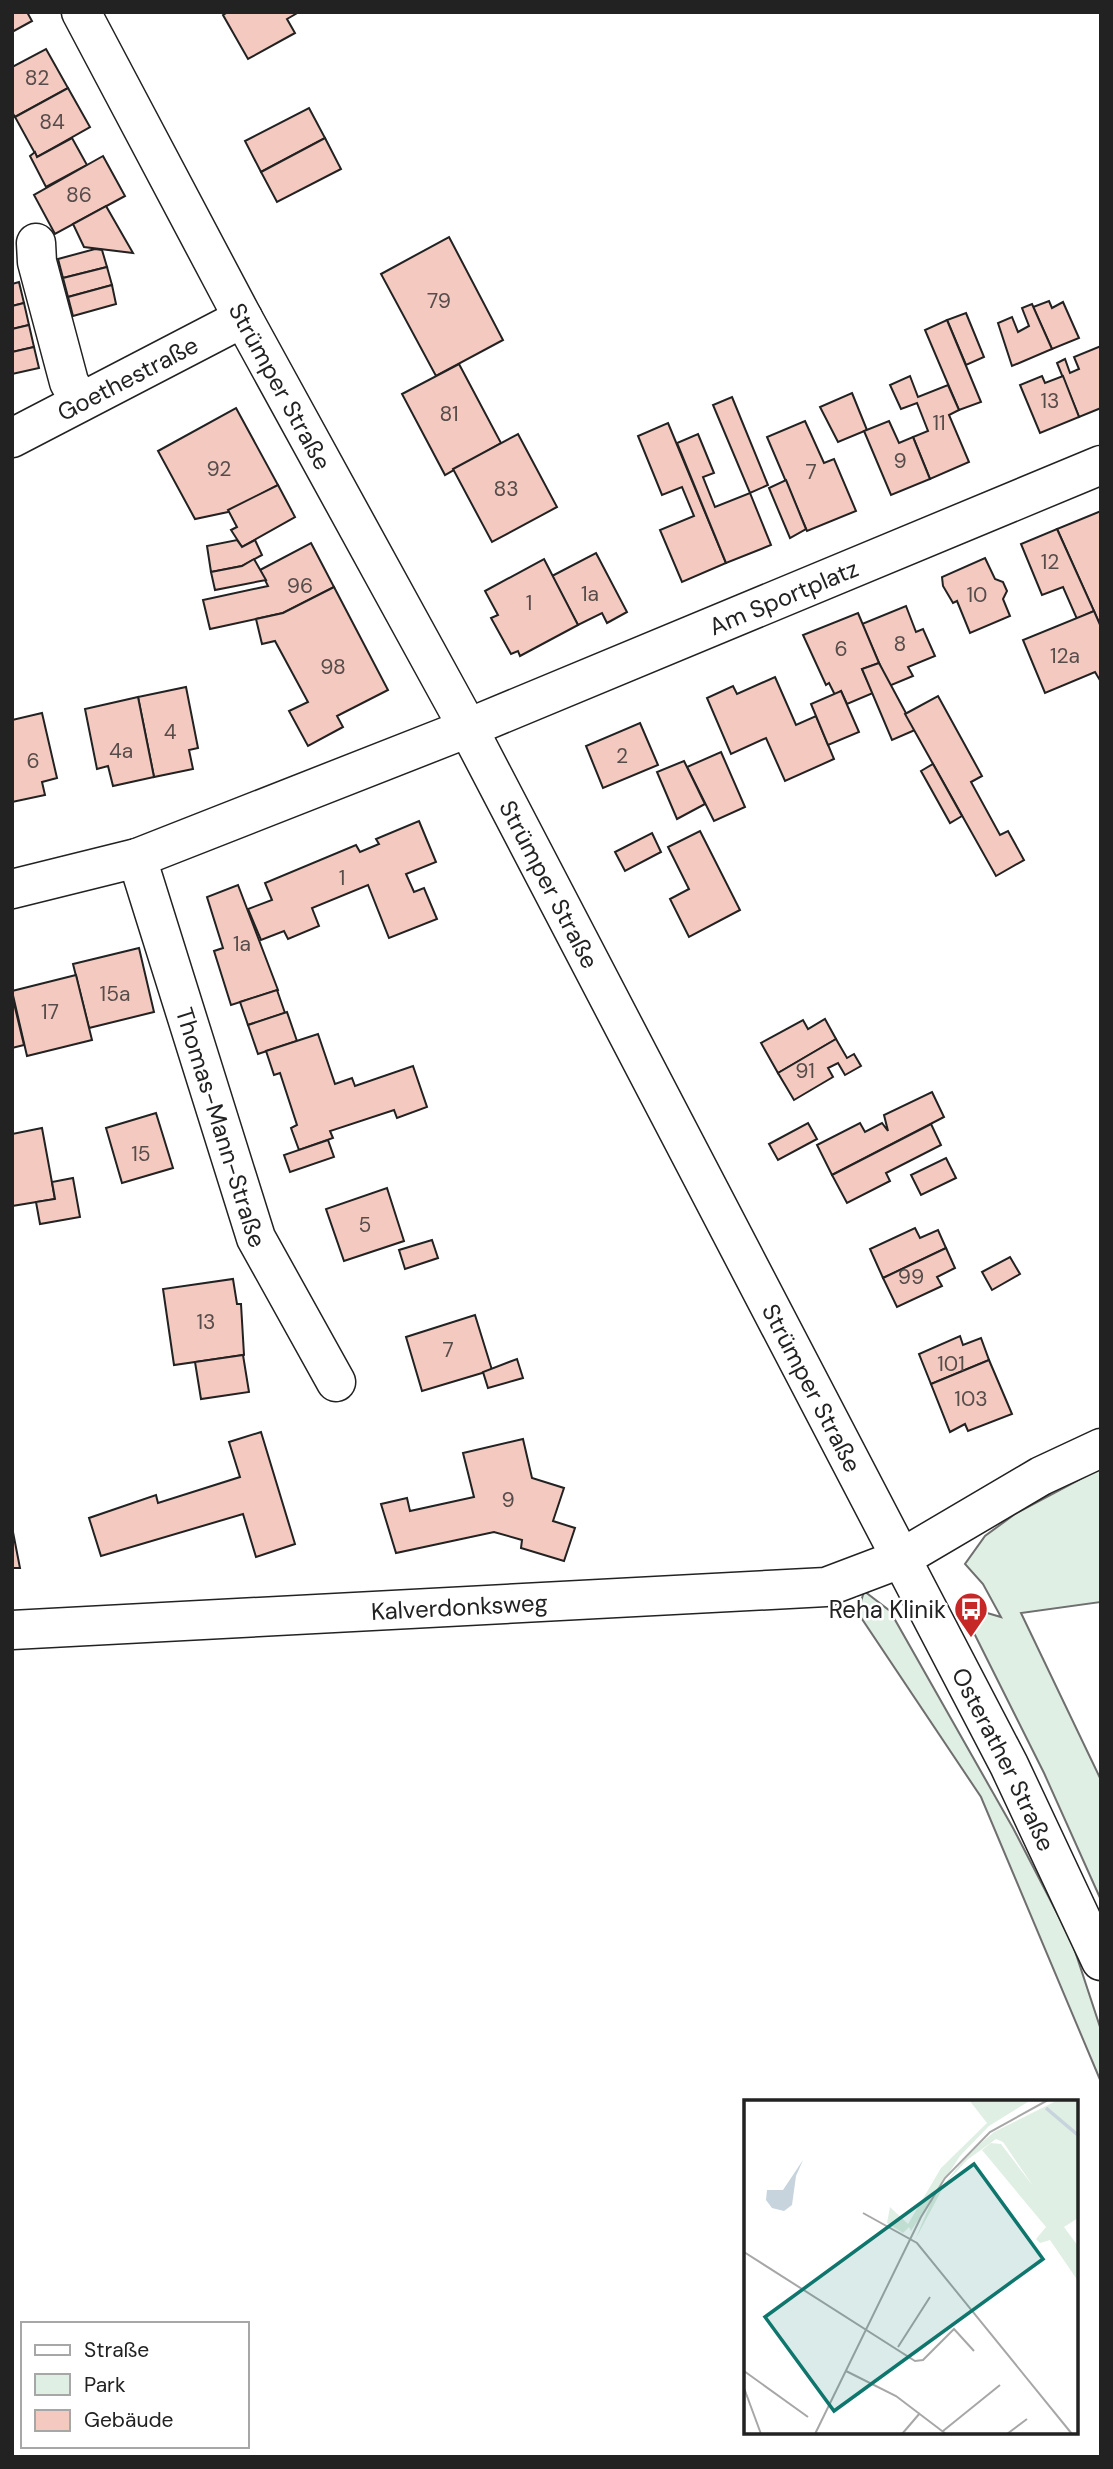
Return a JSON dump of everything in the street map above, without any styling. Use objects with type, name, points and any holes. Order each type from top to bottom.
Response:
[{"type":"street","name":"Strümper Straße","points":[[81,12],[243,318],[468,728],[900,1559]]},
{"type":"street","points":[[36,243],[37,262],[69,382],[80,402]]},
{"type":"street","name":"Goethestraße","points":[[12,438],[243,318]]},
{"type":"street","name":"Am Sportplatz","points":[[468,728],[1101,465]]},
{"type":"street","points":[[12,888],[137,858],[468,728]]},
{"type":"street","name":"Thomas-Mann-Straße","points":[[137,858],[256,1238],[336,1382]]},
{"type":"street","points":[[900,1559],[1041,1476],[1101,1448]]},
{"type":"street","name":"Kalverdonksweg","points":[[12,1630],[826,1587],[900,1559]]},
{"type":"street","name":"Osterather Straße","points":[[900,1559],[1009,1765],[1101,1961]]},
{"type":"green space","points":[[1101,1468],[1101,1602],[1021,1613],[1101,1780],[1101,1900],[1044,1773],[960,1605],[1001,1617],[983,1584],[965,1564],[985,1536],[1015,1514]]},
{"type":"green space","points":[[864,1591],[890,1611],[1013,1828],[1072,1942],[1101,2030],[1101,2082],[981,1797],[858,1613]]},
{"type":"building","points":[[12,12],[27,12],[32,21],[12,32]]},
{"type":"building","points":[[228,12],[299,12],[287,19],[295,33],[248,59],[223,15]]},
{"type":"building","points":[[46,49],[68,88],[15,117],[12,112],[12,67]]},
{"type":"building","points":[[68,88],[90,127],[37,157],[15,117]]},
{"type":"building","points":[[309,108],[325,138],[261,172],[245,141]]},
{"type":"building","points":[[72,138],[87,165],[46,187],[30,156],[35,152],[37,157]]},
{"type":"building","points":[[325,138],[341,169],[277,202],[261,172]]},
{"type":"building","points":[[103,156],[125,196],[55,234],[34,195]]},
{"type":"building","points":[[106,206],[133,253],[84,247],[73,224]]},
{"type":"building","points":[[449,237],[503,340],[436,376],[381,274]]},
{"type":"building","points":[[95,249],[102,250],[107,267],[63,278],[58,259]]},
{"type":"building","points":[[107,267],[112,285],[68,297],[63,278]]},
{"type":"building","points":[[19,282],[24,303],[12,306],[12,284]]},
{"type":"building","points":[[112,285],[116,304],[73,316],[68,297]]},
{"type":"building","points":[[1049,301],[1052,308],[1063,302],[1079,338],[1052,349],[1033,307]]},
{"type":"building","points":[[24,303],[29,325],[12,329],[12,306]]},
{"type":"building","points":[[1032,304],[1052,349],[1012,366],[998,323],[1012,317],[1018,332],[1029,326],[1022,308]]},
{"type":"building","points":[[966,313],[984,357],[966,365],[947,320]]},
{"type":"building","points":[[947,320],[981,402],[959,410],[925,330]]},
{"type":"building","points":[[29,325],[34,347],[12,352],[12,329]]},
{"type":"building","points":[[1101,346],[1101,408],[1079,417],[1057,363],[1065,359],[1070,373],[1079,369],[1074,357]]},
{"type":"building","points":[[34,347],[39,368],[12,374],[12,352]]},
{"type":"building","points":[[459,364],[501,443],[445,475],[402,394]]},
{"type":"building","points":[[910,376],[918,397],[948,385],[959,410],[949,415],[969,462],[930,479],[913,437],[928,431],[917,403],[901,409],[890,385]]},
{"type":"building","points":[[1042,376],[1045,383],[1063,376],[1079,417],[1040,433],[1020,385]]},
{"type":"building","points":[[852,393],[867,430],[838,442],[820,407]]},
{"type":"building","points":[[732,397],[768,485],[750,493],[713,405]]},
{"type":"building","points":[[236,408],[278,485],[228,512],[195,519],[158,451]]},
{"type":"building","points":[[805,421],[824,463],[834,459],[856,511],[807,531],[767,437]]},
{"type":"building","points":[[889,421],[899,443],[913,437],[930,479],[891,495],[864,431]]},
{"type":"building","points":[[668,423],[726,563],[682,582],[660,530],[694,516],[682,487],[662,495],[638,436]]},
{"type":"building","points":[[518,434],[557,507],[492,542],[453,469]]},
{"type":"building","points":[[698,434],[714,473],[703,477],[715,507],[750,493],[771,545],[726,563],[677,443]]},
{"type":"building","points":[[786,480],[806,529],[790,538],[769,488]]},
{"type":"building","points":[[278,485],[295,517],[242,547],[231,530],[237,527],[228,510]]},
{"type":"building","points":[[1101,511],[1100,571],[1101,627],[1057,529]]},
{"type":"building","points":[[1057,529],[1094,611],[1077,619],[1063,587],[1042,595],[1021,544]]},
{"type":"building","points":[[237,540],[242,547],[255,540],[262,555],[242,566],[211,572],[207,546]]},
{"type":"building","points":[[311,543],[334,587],[283,613],[210,629],[203,600],[268,586],[260,570]]},
{"type":"building","points":[[596,553],[627,612],[607,623],[602,613],[578,625],[552,576]]},
{"type":"building","points":[[985,558],[995,579],[1003,582],[1007,591],[1003,599],[1010,616],[970,633],[957,601],[953,603],[943,586],[942,577]]},
{"type":"building","points":[[254,559],[266,580],[215,590],[211,572],[242,566]]},
{"type":"building","points":[[544,559],[578,625],[520,656],[518,651],[511,654],[491,618],[498,615],[485,591]]},
{"type":"building","points":[[334,587],[388,690],[337,716],[343,727],[308,746],[289,711],[308,702],[275,641],[262,644],[256,619],[283,613]]},
{"type":"building","points":[[906,606],[916,632],[923,629],[935,656],[908,667],[913,676],[889,686],[862,624]]},
{"type":"building","points":[[1094,611],[1101,627],[1101,682],[1095,672],[1045,693],[1023,640]]},
{"type":"building","points":[[858,613],[879,663],[862,669],[873,693],[847,704],[841,691],[835,695],[829,683],[826,685],[803,635]]},
{"type":"building","points":[[879,663],[915,730],[892,740],[862,669]]},
{"type":"building","points":[[775,677],[796,725],[816,716],[834,759],[785,781],[766,738],[731,754],[707,698],[733,686],[737,694]]},
{"type":"building","points":[[186,687],[198,748],[189,750],[193,769],[154,777],[138,697]]},
{"type":"building","points":[[841,691],[859,732],[828,745],[811,704]]},
{"type":"building","points":[[938,696],[982,776],[971,782],[1000,835],[1008,831],[1024,860],[996,876],[905,714]]},
{"type":"building","points":[[138,697],[154,777],[113,786],[108,766],[97,769],[85,709]]},
{"type":"building","points":[[42,713],[57,778],[42,782],[45,795],[12,802],[12,720]]},
{"type":"building","points":[[640,723],[658,765],[603,788],[586,746]]},
{"type":"building","points":[[721,752],[745,807],[714,821],[687,767]]},
{"type":"building","points":[[684,761],[705,804],[677,819],[657,772]]},
{"type":"building","points":[[933,764],[962,816],[950,823],[921,771]]},
{"type":"building","points":[[419,821],[436,862],[406,874],[414,892],[424,888],[437,919],[389,938],[368,885],[312,908],[319,926],[288,939],[284,931],[261,940],[248,909],[272,900],[265,883],[356,845],[360,852],[379,844],[376,839]]},
{"type":"building","points":[[700,831],[740,910],[689,937],[670,899],[689,889],[668,847]]},
{"type":"building","points":[[652,833],[661,852],[625,871],[615,852]]},
{"type":"building","points":[[238,885],[278,990],[231,1005],[214,951],[223,948],[207,897]]},
{"type":"building","points":[[139,948],[154,1012],[89,1028],[73,964]]},
{"type":"building","points":[[76,975],[92,1040],[27,1056],[12,991]]},
{"type":"building","points":[[277,990],[285,1013],[248,1025],[240,1002]]},
{"type":"building","points":[[12,995],[24,1045],[12,1048]]},
{"type":"building","points":[[287,1012],[297,1041],[258,1054],[248,1025]]},
{"type":"building","points":[[825,1019],[836,1039],[778,1073],[761,1043],[803,1020],[808,1029]]},
{"type":"building","points":[[318,1034],[335,1084],[352,1078],[355,1086],[413,1066],[427,1107],[397,1118],[394,1110],[330,1131],[333,1138],[299,1150],[291,1128],[297,1125],[280,1073],[274,1075],[266,1051]]},
{"type":"building","points":[[836,1039],[847,1058],[854,1054],[861,1066],[845,1075],[838,1063],[828,1068],[833,1077],[794,1100],[778,1073]]},
{"type":"building","points":[[932,1092],[944,1117],[832,1175],[817,1145],[860,1123],[865,1132],[882,1123],[888,1131],[884,1115]]},
{"type":"building","points":[[156,1113],[173,1168],[122,1183],[106,1128]]},
{"type":"building","points":[[808,1123],[817,1139],[778,1160],[769,1144]]},
{"type":"building","points":[[931,1124],[941,1145],[886,1173],[890,1181],[847,1203],[832,1175]]},
{"type":"building","points":[[42,1128],[55,1199],[12,1206],[12,1134]]},
{"type":"building","points":[[328,1140],[334,1157],[290,1172],[284,1155]]},
{"type":"building","points":[[946,1158],[956,1178],[921,1195],[911,1175]]},
{"type":"building","points":[[73,1178],[80,1217],[40,1224],[36,1202],[55,1199],[52,1182]]},
{"type":"building","points":[[387,1188],[404,1241],[344,1261],[326,1209]]},
{"type":"building","points":[[915,1228],[920,1238],[938,1230],[946,1248],[883,1278],[870,1249]]},
{"type":"building","points":[[432,1240],[438,1258],[405,1269],[399,1250]]},
{"type":"building","points":[[946,1248],[955,1268],[937,1277],[942,1286],[897,1307],[883,1278]]},
{"type":"building","points":[[1010,1257],[1020,1274],[992,1290],[982,1272]]},
{"type":"building","points":[[233,1279],[237,1304],[241,1304],[244,1355],[174,1365],[163,1289]]},
{"type":"building","points":[[475,1315],[492,1370],[422,1391],[406,1337]]},
{"type":"building","points":[[960,1336],[963,1345],[981,1338],[989,1360],[931,1384],[919,1354]]},
{"type":"building","points":[[243,1355],[249,1392],[201,1399],[195,1362]]},
{"type":"building","points":[[517,1359],[523,1378],[488,1388],[483,1372]]},
{"type":"building","points":[[989,1360],[1012,1414],[968,1431],[965,1424],[950,1432],[931,1384]]},
{"type":"building","points":[[261,1432],[295,1544],[256,1557],[243,1514],[101,1556],[89,1518],[156,1495],[158,1503],[240,1477],[229,1442]]},
{"type":"building","points":[[523,1439],[532,1478],[564,1488],[553,1521],[575,1528],[564,1561],[521,1548],[522,1540],[494,1532],[396,1553],[381,1504],[407,1498],[410,1511],[474,1497],[463,1453]]},
{"type":"building","points":[[12,1527],[20,1568],[12,1568]]},
{"type":"place","name":"Reha Klinik","points":[[971,1639]]}]
